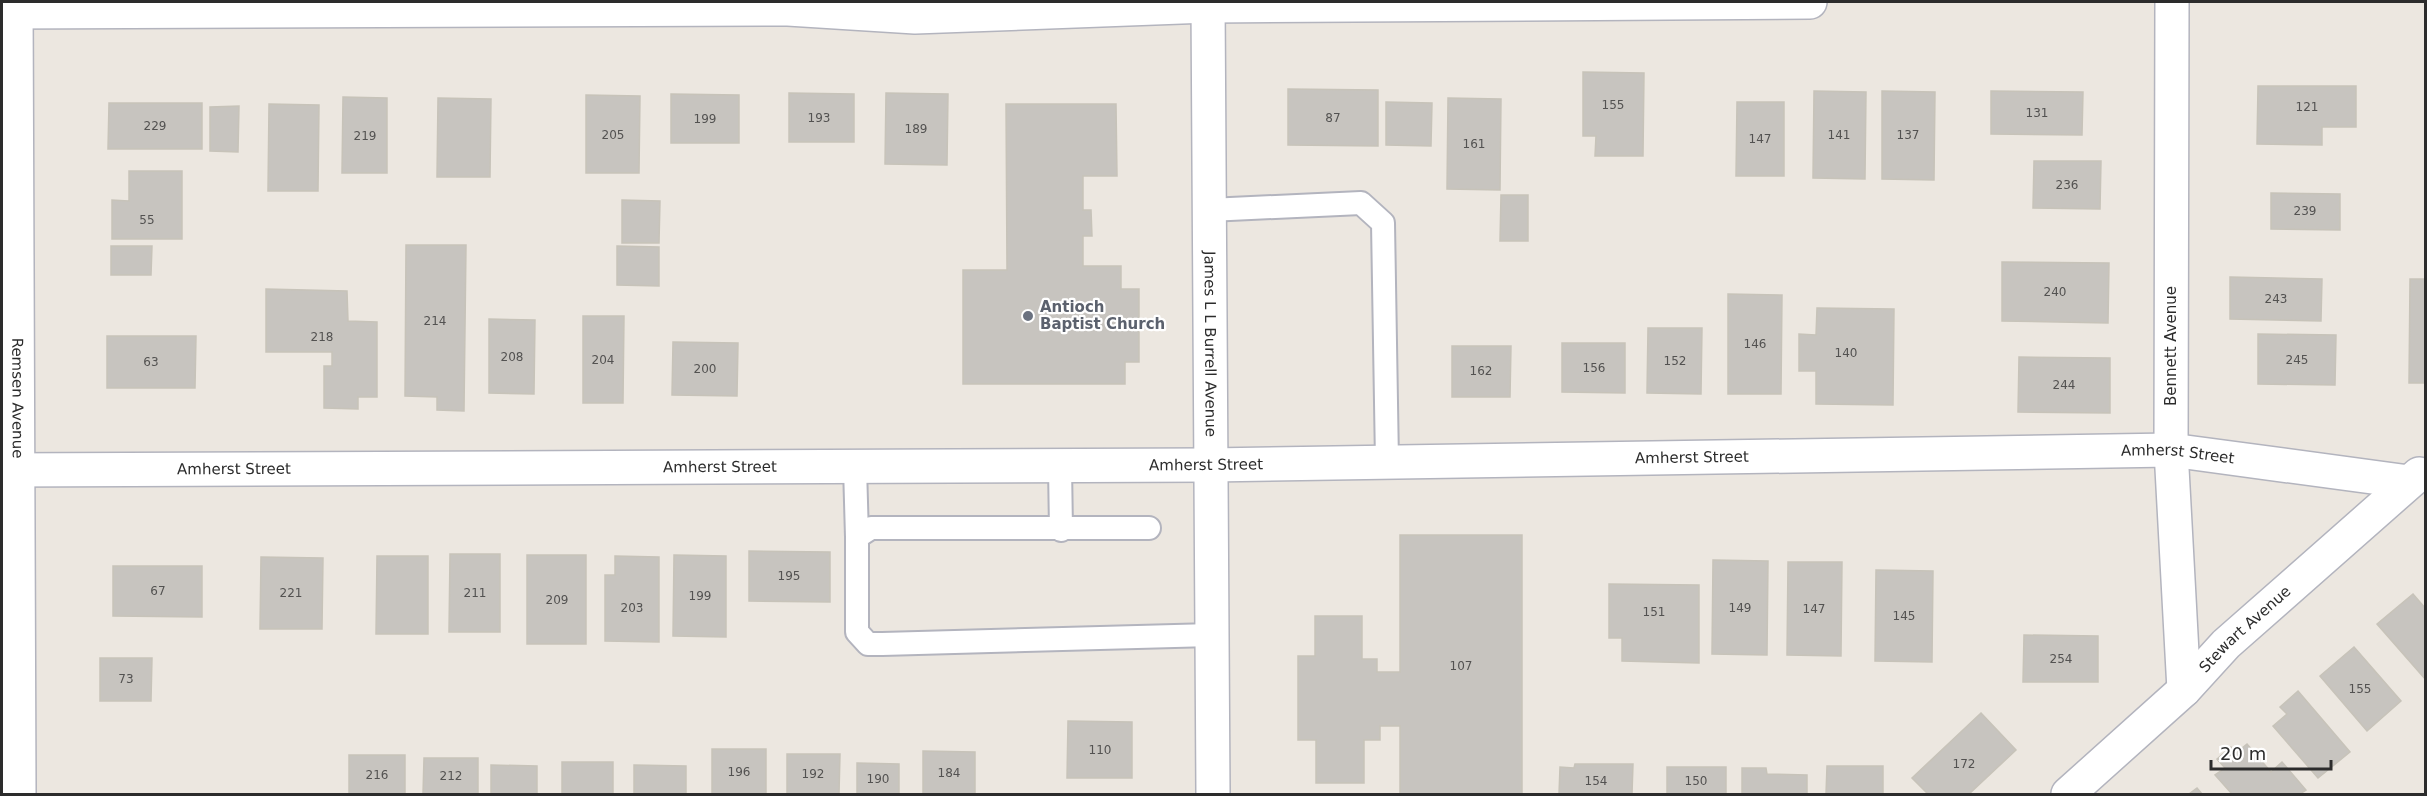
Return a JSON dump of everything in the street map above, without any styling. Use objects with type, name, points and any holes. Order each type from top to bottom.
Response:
[{"type":"street","points":[[11,9],[788,9],[915,17],[1208,4],[1810,2]]},
{"type":"street","name":"Bennett Avenue","points":[[2172,2],[2171,450],[2184,690]]},
{"type":"street","name":"James L L Burrell Avenue","points":[[1208,4],[1213,795]]},
{"type":"street","name":"Remsen Avenue","points":[[11,9],[10,470],[19,795]]},
{"type":"street","name":"Amherst Street","points":[[10,470],[1210,465],[2171,450],[2417,476]]},
{"type":"street","name":"Stewart Avenue","points":[[2068,795],[2184,690],[2226,644],[2417,476]]},
{"type":"lane","points":[[1209,210],[1361,203],[1383,223],[1387,462]]},
{"type":"lane","points":[[1060,466],[1061,530]]},
{"type":"lane","points":[[855,467],[857,632],[868,644],[1212,635]]},
{"type":"lane","points":[[857,537],[871,528],[1061,530],[1149,528]]},
{"type":"building","points":[[1583,72],[1644,73],[1643,156],[1595,156],[1596,136],[1583,136]]},
{"type":"building","points":[[2258,86],[2356,86],[2356,127],[2322,127],[2322,145],[2257,144]]},
{"type":"building","points":[[1288,89],[1378,90],[1378,146],[1288,145]]},
{"type":"building","points":[[1814,91],[1866,92],[1865,179],[1813,178]]},
{"type":"building","points":[[1882,91],[1935,92],[1934,180],[1882,179]]},
{"type":"building","points":[[1991,91],[2083,92],[2082,135],[1991,134]]},
{"type":"building","points":[[789,93],[854,94],[854,142],[789,142]]},
{"type":"building","points":[[886,93],[948,94],[947,165],[885,164]]},
{"type":"building","points":[[671,94],[739,95],[739,143],[671,143]]},
{"type":"building","points":[[586,95],[640,96],[639,173],[586,173]]},
{"type":"building","points":[[343,97],[387,98],[387,173],[342,173]]},
{"type":"building","points":[[438,98],[491,99],[490,177],[437,177]]},
{"type":"building","points":[[1448,98],[1501,99],[1500,190],[1447,189]]},
{"type":"building","points":[[1386,102],[1432,103],[1431,146],[1386,145]]},
{"type":"building","points":[[1737,102],[1784,102],[1784,176],[1736,176]]},
{"type":"building","points":[[109,103],[202,103],[202,149],[108,149]]},
{"type":"building","points":[[269,104],[319,105],[318,191],[268,191]]},
{"type":"building","points":[[1006,104],[1116,104],[1117,176],[1083,176],[1083,210],[1091,210],[1092,236],[1083,236],[1083,266],[1121,266],[1121,289],[1139,289],[1139,362],[1125,362],[1125,384],[963,384],[963,270],[1007,270]]},
{"type":"building","points":[[239,106],[238,152],[210,151],[210,107]]},
{"type":"building","points":[[2034,161],[2101,161],[2100,209],[2033,208]]},
{"type":"building","points":[[129,171],[182,171],[182,239],[112,239],[112,200],[129,201]]},
{"type":"building","points":[[2271,193],[2340,194],[2340,230],[2271,229]]},
{"type":"building","points":[[1501,195],[1528,195],[1528,241],[1500,241]]},
{"type":"building","points":[[622,200],[660,201],[659,243],[622,243]]},
{"type":"building","points":[[406,245],[466,245],[464,411],[437,410],[437,397],[405,396]]},
{"type":"building","points":[[111,246],[152,246],[151,275],[111,275]]},
{"type":"building","points":[[617,246],[659,247],[659,286],[617,285]]},
{"type":"building","points":[[2002,262],[2109,263],[2108,323],[2002,321]]},
{"type":"building","points":[[2230,277],[2322,279],[2321,321],[2230,319]]},
{"type":"building","points":[[2410,279],[2426,279],[2426,383],[2409,383]]},
{"type":"building","points":[[266,289],[347,291],[348,321],[377,322],[377,397],[358,397],[358,409],[324,408],[324,366],[332,366],[332,352],[266,352]]},
{"type":"building","points":[[1728,294],[1782,295],[1781,394],[1728,394]]},
{"type":"building","points":[[1817,308],[1894,309],[1893,405],[1816,404],[1816,371],[1799,371],[1799,334],[1816,335]]},
{"type":"building","points":[[583,316],[624,316],[623,403],[583,403]]},
{"type":"building","points":[[489,319],[535,320],[534,394],[489,393]]},
{"type":"building","points":[[1648,328],[1702,328],[1701,394],[1647,393]]},
{"type":"building","points":[[2258,334],[2336,335],[2335,385],[2258,384]]},
{"type":"building","points":[[107,336],[196,336],[195,388],[107,388]]},
{"type":"building","points":[[673,342],[738,343],[737,396],[672,395]]},
{"type":"building","points":[[1562,343],[1625,343],[1625,393],[1562,392]]},
{"type":"building","points":[[1452,346],[1511,346],[1510,397],[1452,397]]},
{"type":"building","points":[[2019,357],[2110,358],[2110,413],[2018,412]]},
{"type":"building","points":[[1400,535],[1522,535],[1522,794],[1400,794],[1400,726],[1380,726],[1380,740],[1364,740],[1364,783],[1316,783],[1316,740],[1298,740],[1298,656],[1315,656],[1315,616],[1362,616],[1362,659],[1377,659],[1377,672],[1400,672]]},
{"type":"building","points":[[749,551],[830,552],[830,602],[749,601]]},
{"type":"building","points":[[450,554],[500,554],[500,632],[449,632]]},
{"type":"building","points":[[527,555],[586,555],[586,644],[527,644]]},
{"type":"building","points":[[674,555],[726,556],[726,637],[673,636]]},
{"type":"building","points":[[377,556],[428,556],[428,634],[376,634]]},
{"type":"building","points":[[615,556],[659,557],[659,642],[605,641],[605,575],[615,575]]},
{"type":"building","points":[[261,557],[323,558],[322,629],[260,629]]},
{"type":"building","points":[[1713,560],[1768,561],[1767,655],[1712,654]]},
{"type":"building","points":[[1788,562],[1842,562],[1841,656],[1787,655]]},
{"type":"building","points":[[113,566],[202,566],[202,617],[113,616]]},
{"type":"building","points":[[1876,570],[1933,571],[1932,662],[1875,661]]},
{"type":"building","points":[[1609,584],[1699,585],[1699,663],[1622,661],[1622,638],[1609,638]]},
{"type":"building","points":[[2413,594],[2426,609],[2426,680],[2377,624]]},
{"type":"building","points":[[2024,635],[2098,636],[2098,682],[2023,682]]},
{"type":"building","points":[[2354,647],[2401,701],[2367,731],[2320,676]]},
{"type":"building","points":[[100,658],[152,658],[151,701],[100,701]]},
{"type":"building","points":[[2298,691],[2350,752],[2318,778],[2273,726],[2287,714],[2280,707]]},
{"type":"building","points":[[1981,713],[2016,750],[1969,794],[1928,794],[1912,778]]},
{"type":"building","points":[[1068,721],[1132,722],[1132,778],[1067,778]]},
{"type":"building","points":[[2247,744],[2271,772],[2282,762],[2306,790],[2300,794],[2232,794],[2215,775],[2225,768],[2217,759],[2231,747],[2236,753]]},
{"type":"building","points":[[712,749],[766,749],[766,794],[712,794]]},
{"type":"building","points":[[923,751],[975,752],[975,794],[923,794]]},
{"type":"building","points":[[787,754],[840,754],[839,794],[787,794]]},
{"type":"building","points":[[349,755],[405,755],[405,794],[349,794]]},
{"type":"building","points":[[424,758],[478,758],[478,794],[423,794]]},
{"type":"building","points":[[562,762],[613,762],[613,794],[562,794]]},
{"type":"building","points":[[857,763],[899,764],[899,794],[857,794]]},
{"type":"building","points":[[1575,764],[1633,764],[1632,794],[1559,794],[1560,767],[1574,768]]},
{"type":"building","points":[[491,765],[537,766],[537,794],[491,794]]},
{"type":"building","points":[[634,765],[686,766],[686,794],[634,794]]},
{"type":"building","points":[[1827,766],[1883,766],[1883,794],[1826,794]]},
{"type":"building","points":[[1667,767],[1726,767],[1726,794],[1667,794]]},
{"type":"building","points":[[1742,768],[1766,768],[1767,774],[1807,775],[1807,794],[1742,794]]},
{"type":"building","points":[[2197,788],[2202,794],[2189,794]]},
{"type":"place","name":"Antioch Baptist Church","points":[[1028,316]]}]
